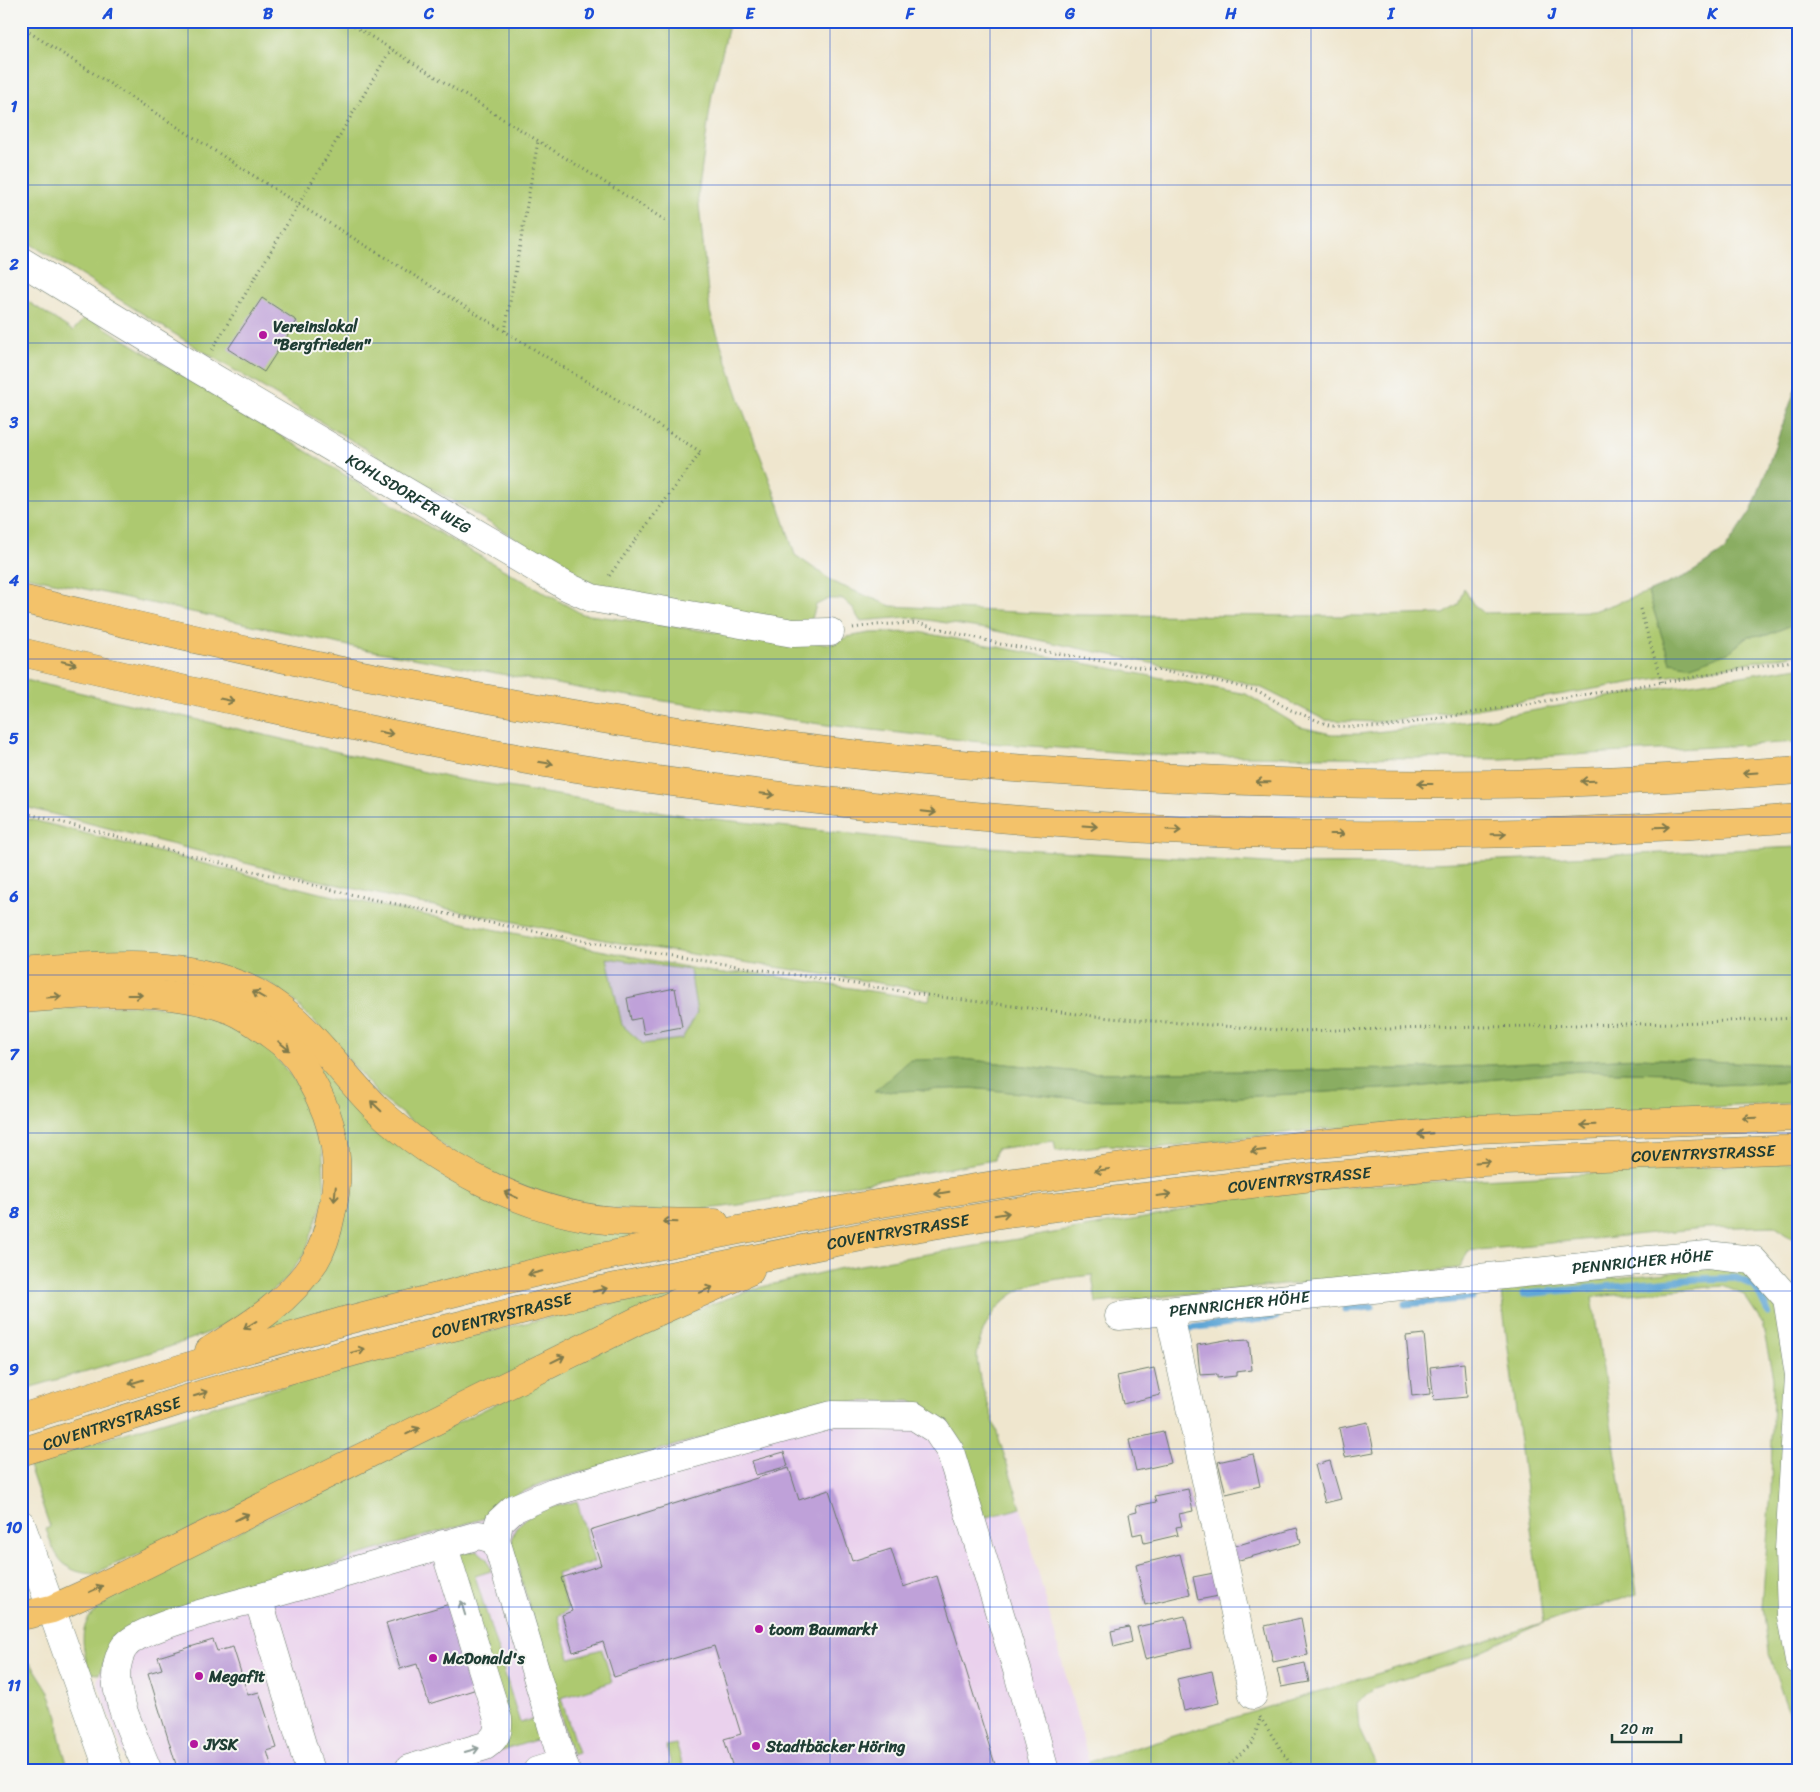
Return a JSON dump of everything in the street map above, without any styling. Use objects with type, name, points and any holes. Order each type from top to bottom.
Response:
[{"type":"highway","points":[[21,599],[344,671],[581,716],[818,750],[970,765],[1151,778],[1249,782],[1429,784],[1508,784],[1683,778],[1799,770]]},
{"type":"highway","points":[[21,652],[186,691],[371,730],[536,761],[719,789],[959,816],[1213,832],[1388,835],[1505,834],[1683,826],[1799,818]]},
{"type":"highway","points":[[21,972],[132,965],[196,971],[238,984],[261,996],[286,1013],[321,1045],[375,1107],[428,1150],[514,1197],[573,1215],[606,1220],[771,1223]]},
{"type":"highway","points":[[21,999],[86,994],[194,998],[247,1017],[290,1050],[306,1072],[329,1116],[337,1162],[336,1196],[327,1233],[315,1260],[290,1294],[259,1320],[183,1368]]},
{"type":"highway","points":[[21,1418],[344,1321],[596,1258],[771,1223],[1010,1182],[1150,1163],[1307,1145],[1476,1129],[1799,1117]]},
{"type":"highway","name":"COVENTRYSTRASSE","points":[[21,1452],[202,1394],[353,1352],[601,1290],[866,1236],[1007,1213],[1312,1177],[1483,1162],[1799,1149]]},
{"type":"highway","points":[[21,1616],[52,1609],[96,1589],[639,1320],[799,1249]]},
{"type":"street","name":"KOHLSDORFER WEG","points":[[21,261],[200,370],[566,586],[592,598],[793,633],[830,632]]},
{"type":"street","name":"PENNRICHER HÖHE","points":[[1119,1316],[1648,1260],[1707,1255],[1753,1260],[1786,1298],[1799,1375],[1790,1550],[1791,1616],[1799,1661]]},
{"type":"street","points":[[1169,1310],[1256,1707]]},
{"type":"street","points":[[537,1771],[564,1767],[496,1540],[499,1522],[513,1509],[552,1492],[832,1416],[914,1416],[936,1430],[950,1451],[1018,1673],[1045,1771]]},
{"type":"street","points":[[23,1530],[109,1771]]},
{"type":"street","points":[[148,1771],[119,1693],[116,1676],[119,1659],[126,1645],[149,1630],[443,1544],[479,1535],[496,1540]]},
{"type":"street","points":[[408,1769],[485,1746],[494,1739],[499,1730],[498,1719],[443,1544]]},
{"type":"street","points":[[258,1598],[310,1771]]},
{"type":"path","points":[[346,21],[665,220]]},
{"type":"path","points":[[21,27],[298,204],[701,452],[592,598]]},
{"type":"path","points":[[200,370],[390,49]]},
{"type":"path","points":[[505,331],[538,141]]},
{"type":"path","points":[[1640,609],[1662,683]]},
{"type":"path","points":[[830,632],[874,624],[917,623],[1000,644],[1209,679],[1258,691],[1291,710],[1331,726],[1384,727],[1799,660]]},
{"type":"path","points":[[21,812],[352,895],[500,925],[633,950],[940,998],[1110,1018],[1294,1031],[1675,1023],[1799,1018]]},
{"type":"path","points":[[1210,1771],[1230,1764],[1253,1742],[1256,1707]]},
{"type":"path","points":[[1256,1707],[1295,1771]]},
{"type":"shaded area","points":[[607,957],[690,970],[697,1013],[682,1039],[643,1045],[622,1025]]},
{"type":"shaded area","points":[[910,1401],[949,1423],[962,1446],[984,1518],[1021,1508],[1089,1762],[1088,1771],[129,1771],[97,1681],[108,1654],[359,1555],[489,1517],[500,1502],[543,1483],[828,1402]]},
{"type":"green space","points":[[21,21],[730,21],[712,94],[698,195],[710,312],[795,555],[835,583],[891,606],[1077,615],[1370,616],[1444,614],[1458,605],[1464,588],[1473,604],[1484,613],[1594,611],[1648,592],[1670,662],[1728,653],[1748,636],[1767,635],[1799,622],[1799,654],[1470,710],[1376,722],[1325,720],[1262,688],[1242,682],[986,629],[908,617],[860,621],[852,607],[843,599],[828,599],[816,605],[811,622],[801,630],[600,589],[194,346],[21,238]]},
{"type":"green space","points":[[21,297],[73,331],[86,316],[441,534],[582,614],[749,637],[833,644],[847,637],[870,633],[919,632],[1246,694],[1300,727],[1331,734],[1359,734],[1487,719],[1608,697],[1799,667],[1799,742],[1502,759],[1155,755],[990,743],[827,725],[589,690],[363,649],[21,575]]},
{"type":"green space","points":[[1799,379],[1799,622],[1767,635],[1748,636],[1728,653],[1691,666],[1670,662],[1648,592],[1688,575],[1724,551],[1752,510]]},
{"type":"green space","points":[[21,679],[451,778],[688,816],[950,845],[1286,864],[1433,863],[1799,847],[1799,1065],[1639,1058],[1407,1069],[1088,1073],[962,1059],[875,1092],[971,1088],[1090,1100],[1203,1099],[1415,1087],[1579,1071],[1675,1073],[1714,1085],[1799,1082],[1799,1103],[1469,1118],[1302,1131],[1156,1148],[1108,1145],[1056,1151],[1054,1141],[996,1149],[994,1160],[739,1205],[676,1213],[572,1206],[470,1166],[380,1097],[329,1037],[294,1001],[267,982],[241,973],[21,959],[21,817],[315,892],[722,974],[746,972],[929,1000],[931,991],[620,943],[399,899],[261,867],[21,806]],"holes":[[[607,958],[690,970],[697,1013],[682,1039],[643,1044],[622,1025]]]},
{"type":"green space","points":[[254,1003],[415,1152],[637,1231],[637,1238],[265,1332],[264,1325],[297,1296],[343,1141],[249,1011]]},
{"type":"green space","points":[[130,1005],[192,1009],[239,1027],[265,1045],[308,1098],[322,1141],[325,1196],[305,1253],[285,1280],[241,1316],[210,1332],[169,1347],[21,1390],[21,1011]]},
{"type":"green space","points":[[1639,1058],[1799,1065],[1799,1082],[1714,1085],[1675,1073],[1579,1071],[1415,1087],[1203,1099],[1090,1100],[971,1088],[874,1092],[910,1060],[962,1059],[1088,1073],[1407,1069]]},
{"type":"green space","points":[[1799,1162],[1799,1259],[1794,1239],[1774,1226],[1705,1228],[1468,1251],[1460,1268],[1096,1303],[1092,1275],[1049,1281],[1024,1288],[1006,1300],[992,1316],[982,1335],[977,1356],[980,1379],[1021,1508],[984,1518],[962,1446],[949,1423],[910,1401],[828,1402],[543,1483],[500,1502],[489,1517],[359,1555],[108,1654],[99,1674],[90,1673],[86,1660],[83,1638],[89,1618],[119,1591],[660,1322],[757,1288],[837,1269],[1162,1215],[1222,1200],[1332,1187]]},
{"type":"green space","points":[[1732,1267],[1752,1272],[1775,1301],[1784,1358],[1786,1410],[1784,1648],[1799,1709],[1799,1744],[1768,1652],[1762,1607],[1771,1491],[1773,1378],[1762,1322],[1744,1295],[1723,1286],[1592,1297],[1637,1594],[1543,1623],[1501,1293],[1517,1287]]},
{"type":"green space","points":[[709,1282],[147,1551],[103,1569],[98,1574],[69,1568],[58,1556],[50,1540],[46,1529],[50,1527],[28,1463],[225,1403],[423,1348]]},
{"type":"green space","points":[[577,1501],[594,1562],[557,1574],[568,1610],[558,1616],[570,1658],[602,1649],[612,1682],[561,1698],[578,1753],[572,1755],[512,1547],[512,1537],[519,1525],[533,1514]]},
{"type":"green space","points":[[478,1551],[487,1559],[491,1571],[475,1576],[520,1723],[536,1718],[542,1738],[495,1753],[457,1558],[462,1553]]},
{"type":"green space","points":[[1543,1623],[1455,1663],[1374,1688],[1357,1704],[1359,1728],[1379,1771],[1088,1771],[1089,1762]]},
{"type":"green space","points":[[21,1655],[33,1666],[48,1690],[58,1717],[59,1735],[69,1771],[21,1771]]},
{"type":"green space","points":[[676,1744],[685,1771],[673,1771],[672,1769],[649,1771],[671,1764],[666,1746]]},
{"type":"building","name":"Vereinslokal \"Bergfrieden\"","points":[[262,298],[297,321],[264,372],[228,349]]},
{"type":"building","points":[[675,988],[682,1027],[644,1034],[641,1018],[631,1020],[627,998]]},
{"type":"building","points":[[1424,1334],[1430,1394],[1412,1396],[1406,1336]]},
{"type":"building","points":[[1231,1339],[1231,1341],[1249,1340],[1252,1370],[1236,1372],[1236,1376],[1217,1378],[1217,1374],[1200,1375],[1197,1345]]},
{"type":"building","points":[[1464,1363],[1467,1397],[1434,1400],[1430,1367]]},
{"type":"building","points":[[1154,1368],[1160,1395],[1123,1404],[1117,1376]]},
{"type":"building","points":[[1368,1422],[1374,1452],[1345,1457],[1339,1428]]},
{"type":"building","points":[[1163,1432],[1171,1463],[1136,1471],[1129,1440]]},
{"type":"building","points":[[784,1452],[788,1466],[756,1475],[752,1461]]},
{"type":"building","points":[[1253,1454],[1260,1486],[1226,1494],[1218,1462]]},
{"type":"building","points":[[1330,1461],[1341,1499],[1325,1503],[1315,1465]]},
{"type":"building","name":"toom Baumarkt","points":[[789,1468],[799,1500],[829,1490],[852,1561],[891,1549],[903,1587],[937,1576],[997,1771],[734,1771],[724,1739],[741,1734],[714,1646],[614,1677],[603,1642],[573,1652],[562,1615],[572,1611],[561,1578],[601,1565],[590,1530]]},
{"type":"building","points":[[1188,1489],[1193,1511],[1179,1514],[1182,1526],[1176,1527],[1178,1535],[1144,1543],[1142,1533],[1133,1535],[1129,1514],[1137,1512],[1136,1506],[1156,1502],[1154,1496]]},
{"type":"building","points":[[1297,1528],[1301,1543],[1232,1562],[1228,1548]]},
{"type":"building","points":[[1180,1554],[1190,1594],[1145,1605],[1136,1565]]},
{"type":"building","points":[[1219,1572],[1224,1595],[1198,1600],[1193,1577]]},
{"type":"building","name":"McDonald's","points":[[453,1603],[480,1688],[429,1704],[417,1664],[400,1669],[386,1623]]},
{"type":"building","points":[[1185,1616],[1192,1648],[1145,1659],[1137,1627]]},
{"type":"building","points":[[1301,1618],[1308,1655],[1273,1662],[1265,1626]]},
{"type":"building","points":[[1129,1627],[1132,1642],[1114,1647],[1111,1631]]},
{"type":"building","points":[[213,1640],[217,1651],[233,1647],[248,1695],[259,1692],[277,1748],[267,1751],[273,1771],[178,1771],[148,1673],[162,1669],[158,1657]]},
{"type":"building","points":[[1305,1663],[1309,1682],[1281,1687],[1277,1669]]},
{"type":"building","points":[[1212,1671],[1219,1703],[1184,1711],[1177,1679]]},
{"type":"waterway","points":[[1523,1294],[1696,1279],[1736,1278],[1755,1286],[1768,1312]]},
{"type":"waterway","points":[[1405,1304],[1472,1298]]},
{"type":"waterway","points":[[1345,1309],[1372,1307]]},
{"type":"waterway","points":[[1182,1329],[1276,1317]]},
{"type":"place","name":"Vereinslokal \"Bergfrieden\"","points":[[263,335]]},
{"type":"place","name":"toom Baumarkt","points":[[759,1629]]},
{"type":"place","name":"McDonald's","points":[[433,1658]]},
{"type":"place","name":"Megafit","points":[[199,1676]]},
{"type":"place","name":"JYSK","points":[[194,1744]]},
{"type":"place","name":"Stadtbäcker Höring","points":[[756,1746]]}]
